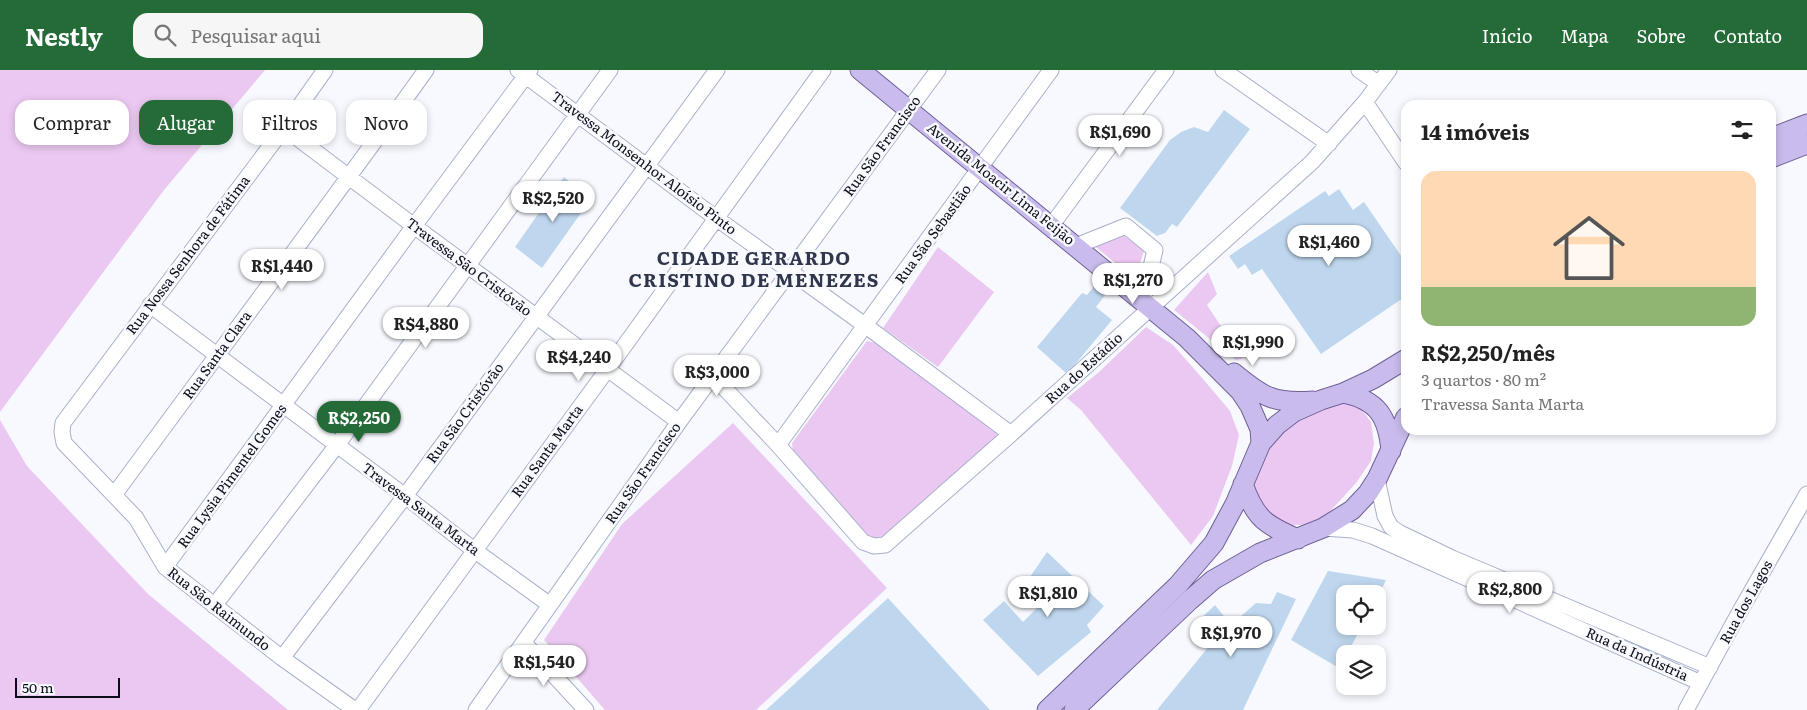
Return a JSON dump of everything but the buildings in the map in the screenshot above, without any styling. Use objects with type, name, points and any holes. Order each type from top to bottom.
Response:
[{"type":"main road","name":"Avenida Moacir Lima Feijão","points":[[860,70],[1187,338]]},
{"type":"main road","points":[[1776,136],[1807,124]]},
{"type":"main road","points":[[1776,156],[1807,144]]},
{"type":"main road","points":[[1187,338],[1262,394],[1276,400],[1293,402],[1321,400]]},
{"type":"main road","points":[[1187,338],[1240,391],[1250,406],[1260,429],[1261,443]]},
{"type":"main road","points":[[1047,710],[1178,584],[1214,543],[1235,504],[1261,443],[1277,425],[1294,412],[1373,379],[1401,362]]},
{"type":"main road","points":[[1343,393],[1363,399],[1374,406],[1384,417],[1389,432],[1391,452]]},
{"type":"main road","points":[[1074,710],[1213,580],[1260,553],[1323,528],[1352,510],[1368,493],[1377,479],[1401,429]]},
{"type":"main road","points":[[1243,484],[1256,513],[1274,528],[1298,539]]},
{"type":"street","name":"Rua Nossa Senhora de Fátima","points":[[304,100],[325,70]]},
{"type":"street","name":"Rua Santa Clara","points":[[114,495],[216,355],[350,177],[426,70]]},
{"type":"street","points":[[214,606],[337,445],[610,70]]},
{"type":"street","name":"Rua São Cristóvão","points":[[282,658],[405,496],[717,70]]},
{"type":"street","name":"Rua Santa Marta","points":[[357,710],[607,370],[823,70]]},
{"type":"street","name":"Rua São Francisco","points":[[476,710],[679,422],[938,70]]},
{"type":"street","name":"Rua São Sebastião","points":[[778,446],[1051,70]]},
{"type":"street","points":[[1051,226],[1166,70]]},
{"type":"street","points":[[1223,70],[1329,144]]},
{"type":"street","points":[[1359,70],[1378,84]]},
{"type":"street","name":"Rua do Estádio","points":[[778,446],[863,542],[874,546],[885,545],[1011,434],[1147,304],[1312,162],[1365,102],[1389,70]]},
{"type":"street","name":"Travessa Monsenhor Aloísio Pinto","points":[[525,72],[716,218],[791,271],[1011,434]]},
{"type":"street","name":"Rua Lysia Pimentel Gomes","points":[[165,567],[525,72]]},
{"type":"street","points":[[1365,102],[1401,156]]},
{"type":"street","name":"Rua Nossa Senhora de Fátima","points":[[64,443],[63,423],[271,145]]},
{"type":"street","name":"Travessa São Cristóvão","points":[[307,145],[679,422]]},
{"type":"street","points":[[1076,246],[1126,226],[1155,250],[1147,304]]},
{"type":"street","name":"Travessa Santa Marta","points":[[150,305],[474,550],[550,605]]},
{"type":"street","points":[[714,376],[778,446]]},
{"type":"street","name":"Rua São Raimundo","points":[[64,443],[143,528],[165,567],[282,658],[357,710]]},
{"type":"street","name":"Rua da Indústria","points":[[1377,479],[1385,516],[1391,527],[1400,534],[1452,558],[1710,667]]},
{"type":"street","name":"Rua dos Lagos","points":[[1686,710],[1738,613],[1807,494]]},
{"type":"street","name":"Rua da Indústria","points":[[1323,528],[1353,530],[1372,536],[1701,683]]},
{"type":"street","points":[[524,643],[586,710]]},
{"type":"shaded area","points":[[0,70],[265,70],[233,108],[233,100],[139,100],[139,145],[202,145],[164,190],[0,412]]},
{"type":"shaded area","points":[[1119,232],[1144,251],[1135,279],[1092,244]]},
{"type":"shaded area","points":[[938,247],[994,292],[938,367],[883,328]]},
{"type":"shaded area","points":[[1208,272],[1217,294],[1207,305],[1238,352],[1247,357],[1236,360],[1174,310]]},
{"type":"shaded area","points":[[1146,327],[1173,345],[1203,379],[1230,411],[1239,435],[1232,466],[1213,516],[1191,545],[1081,410],[1067,398],[1099,372]]},
{"type":"shaded area","points":[[867,341],[876,343],[998,432],[994,442],[887,539],[868,539],[793,452],[792,443]]},
{"type":"shaded area","points":[[1339,403],[1354,403],[1371,422],[1374,443],[1371,461],[1356,483],[1324,518],[1308,525],[1285,525],[1261,509],[1254,491],[1253,475],[1267,444],[1301,416]]},
{"type":"shaded area","points":[[0,420],[27,466],[148,594],[288,710],[0,710]]},
{"type":"shaded area","points":[[733,423],[887,588],[756,710],[605,710],[544,640],[622,524]]},
{"type":"district","name":"CIDADE GERARDO CRISTINO DE MENEZES","points":[[754,269]]}]
